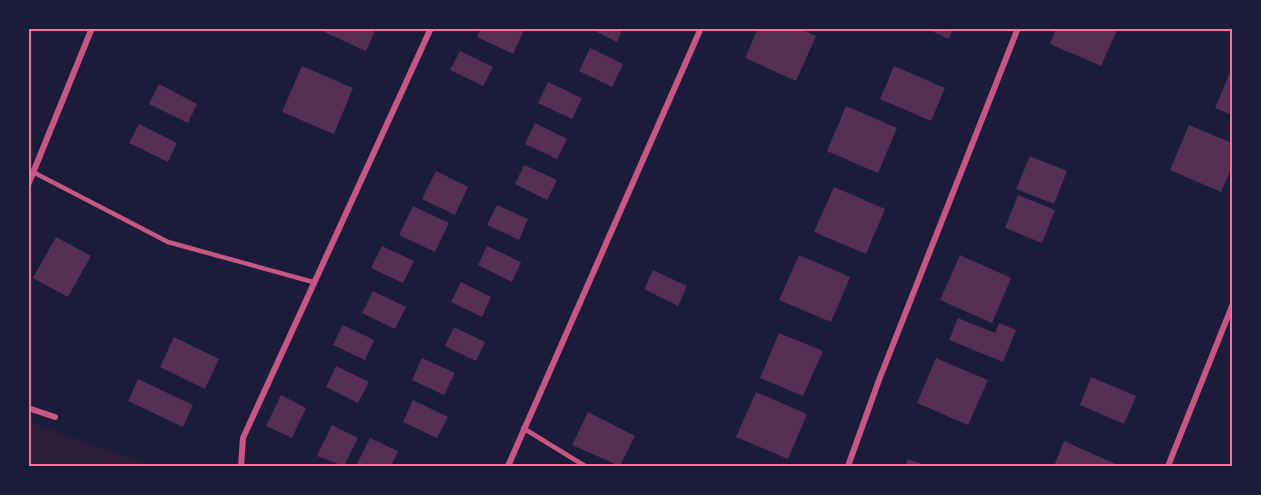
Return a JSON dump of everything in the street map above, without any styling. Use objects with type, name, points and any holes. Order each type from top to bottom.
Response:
[{"type":"street","points":[[28,185],[92,28]]},
{"type":"street","points":[[241,466],[243,438],[431,28]]},
{"type":"street","points":[[508,466],[701,28]]},
{"type":"street","points":[[848,466],[879,380],[1018,28]]},
{"type":"street","points":[[1168,466],[1233,306]]},
{"type":"street","points":[[28,408],[55,417]]},
{"type":"lane","points":[[33,172],[168,242],[313,282]]},
{"type":"lane","points":[[523,428],[585,466]]},
{"type":"shaded area","points":[[29,422],[154,466],[29,466]]},
{"type":"building","points":[[325,28],[376,28],[366,51],[324,32]]},
{"type":"building","points":[[481,28],[525,28],[513,54],[477,37]]},
{"type":"building","points":[[589,28],[623,28],[617,42]]},
{"type":"building","points":[[758,28],[799,28],[816,36],[796,81],[745,58]]},
{"type":"building","points":[[925,28],[953,28],[949,39]]},
{"type":"building","points":[[1056,28],[1118,28],[1101,66],[1050,44]]},
{"type":"building","points":[[590,48],[623,64],[612,87],[579,71]]},
{"type":"building","points":[[460,51],[493,67],[483,86],[450,70]]},
{"type":"building","points":[[302,66],[353,88],[334,134],[282,112]]},
{"type":"building","points":[[894,66],[945,88],[931,121],[880,99]]},
{"type":"building","points":[[1232,70],[1232,115],[1215,108]]},
{"type":"building","points":[[548,82],[582,98],[572,119],[538,103]]},
{"type":"building","points":[[159,84],[197,104],[188,123],[149,104]]},
{"type":"building","points":[[846,106],[897,128],[878,173],[827,151]]},
{"type":"building","points":[[535,123],[567,139],[557,159],[525,144]]},
{"type":"building","points":[[139,124],[177,143],[168,162],[129,143]]},
{"type":"building","points":[[1189,125],[1232,143],[1232,167],[1221,192],[1170,170]]},
{"type":"building","points":[[1030,156],[1067,171],[1054,204],[1016,189]]},
{"type":"building","points":[[524,165],[557,180],[547,200],[515,184]]},
{"type":"building","points":[[436,171],[468,187],[455,215],[422,199]]},
{"type":"building","points":[[834,187],[885,209],[866,254],[814,232]]},
{"type":"building","points":[[1018,195],[1055,210],[1042,243],[1005,228]]},
{"type":"building","points":[[497,205],[528,219],[519,240],[487,225]]},
{"type":"building","points":[[413,206],[449,223],[435,252],[399,235]]},
{"type":"building","points":[[56,237],[91,256],[68,297],[33,278]]},
{"type":"building","points":[[382,246],[414,261],[403,283],[371,268]]},
{"type":"building","points":[[487,246],[521,262],[512,282],[478,265]]},
{"type":"building","points":[[799,255],[850,277],[831,322],[779,300]]},
{"type":"building","points":[[960,255],[1011,278],[992,323],[940,300]]},
{"type":"building","points":[[653,270],[687,286],[678,306],[644,289]]},
{"type":"building","points":[[461,282],[491,297],[482,317],[451,302]]},
{"type":"building","points":[[373,291],[406,307],[395,329],[362,313]]},
{"type":"building","points":[[958,318],[995,333],[999,323],[1016,330],[1003,362],[949,340]]},
{"type":"building","points":[[343,325],[374,340],[365,360],[333,345]]},
{"type":"building","points":[[454,327],[485,342],[476,361],[445,346]]},
{"type":"building","points":[[779,333],[823,351],[803,396],[760,378]]},
{"type":"building","points":[[174,337],[219,359],[205,389],[160,367]]},
{"type":"building","points":[[422,358],[455,373],[444,395],[412,380]]},
{"type":"building","points":[[936,358],[988,380],[968,425],[917,403]]},
{"type":"building","points":[[336,366],[369,382],[358,403],[326,387]]},
{"type":"building","points":[[1091,377],[1136,396],[1124,424],[1080,405]]},
{"type":"building","points":[[138,379],[193,405],[183,427],[128,401]]},
{"type":"building","points":[[756,392],[807,414],[788,459],[736,437]]},
{"type":"building","points":[[281,395],[306,408],[292,438],[266,426]]},
{"type":"building","points":[[413,400],[448,417],[437,438],[403,422]]},
{"type":"building","points":[[588,412],[635,436],[620,466],[572,445]]},
{"type":"building","points":[[332,425],[358,438],[344,466],[317,456]]},
{"type":"building","points":[[370,438],[398,451],[391,466],[356,466]]},
{"type":"building","points":[[1064,441],[1116,464],[1114,466],[1054,466]]},
{"type":"building","points":[[908,459],[928,466],[905,466]]}]
